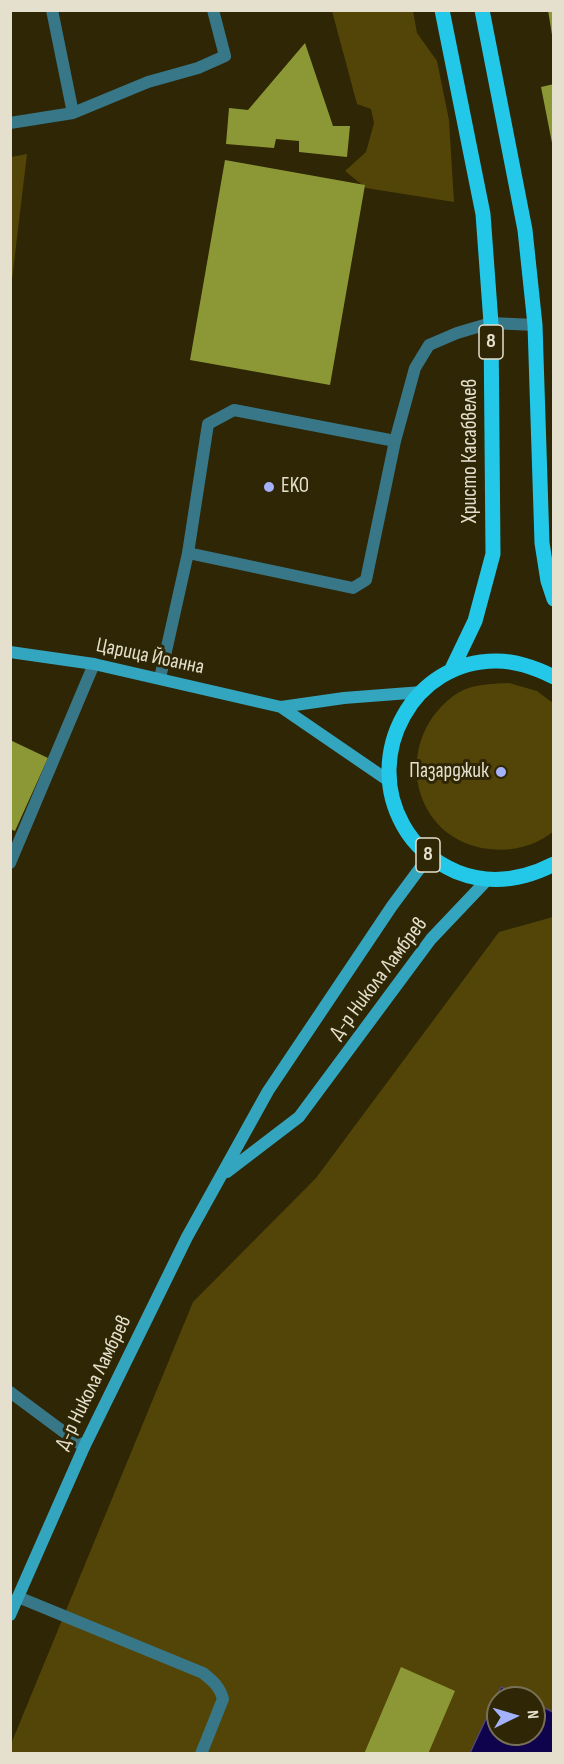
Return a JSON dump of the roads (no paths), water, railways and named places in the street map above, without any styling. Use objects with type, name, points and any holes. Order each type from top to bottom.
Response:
[{"type":"main road","name":"Христо Касабвелев","points":[[442,10],[483,214],[491,323],[493,555],[475,621],[451,671]]},
{"type":"main road","points":[[482,10],[525,230],[535,325],[542,543],[548,581],[554,599]]},
{"type":"main road","name":"8","points":[[554,677],[526,665],[496,661],[473,664],[451,671],[436,680],[411,704],[395,733],[390,748],[389,781],[398,815],[417,845],[447,868],[466,876],[487,880],[522,877],[554,864]]},
{"type":"street","points":[[52,10],[73,113]]},
{"type":"street","points":[[10,123],[73,113],[148,82],[198,68],[225,56],[213,10]]},
{"type":"street","points":[[188,553],[353,588],[366,580],[395,441],[415,368],[429,345],[457,333],[491,323],[535,325]]},
{"type":"street","points":[[160,678],[188,553],[208,424],[234,410],[395,441]]},
{"type":"street","name":"Царица Йоанна","points":[[10,652],[94,664],[281,707],[389,781]]},
{"type":"street","points":[[10,863],[94,664]]},
{"type":"street","name":"Царица Йоанна","points":[[281,707],[344,698],[422,692]]},
{"type":"street","name":"Д-р Никола Ламбрев","points":[[10,1615],[84,1447],[187,1238],[268,1091],[392,906],[429,856]]},
{"type":"street","name":"Д-р Никола Ламбрев","points":[[223,1174],[299,1117],[431,939],[487,880]]},
{"type":"street","points":[[10,1392],[84,1447]]},
{"type":"street","points":[[18,1597],[203,1673],[213,1681],[221,1690],[223,1699],[201,1754]]},
{"type":"place","name":"EKO","points":[[269,487]]},
{"type":"place","name":"Пазарджик","points":[[501,772]]}]
